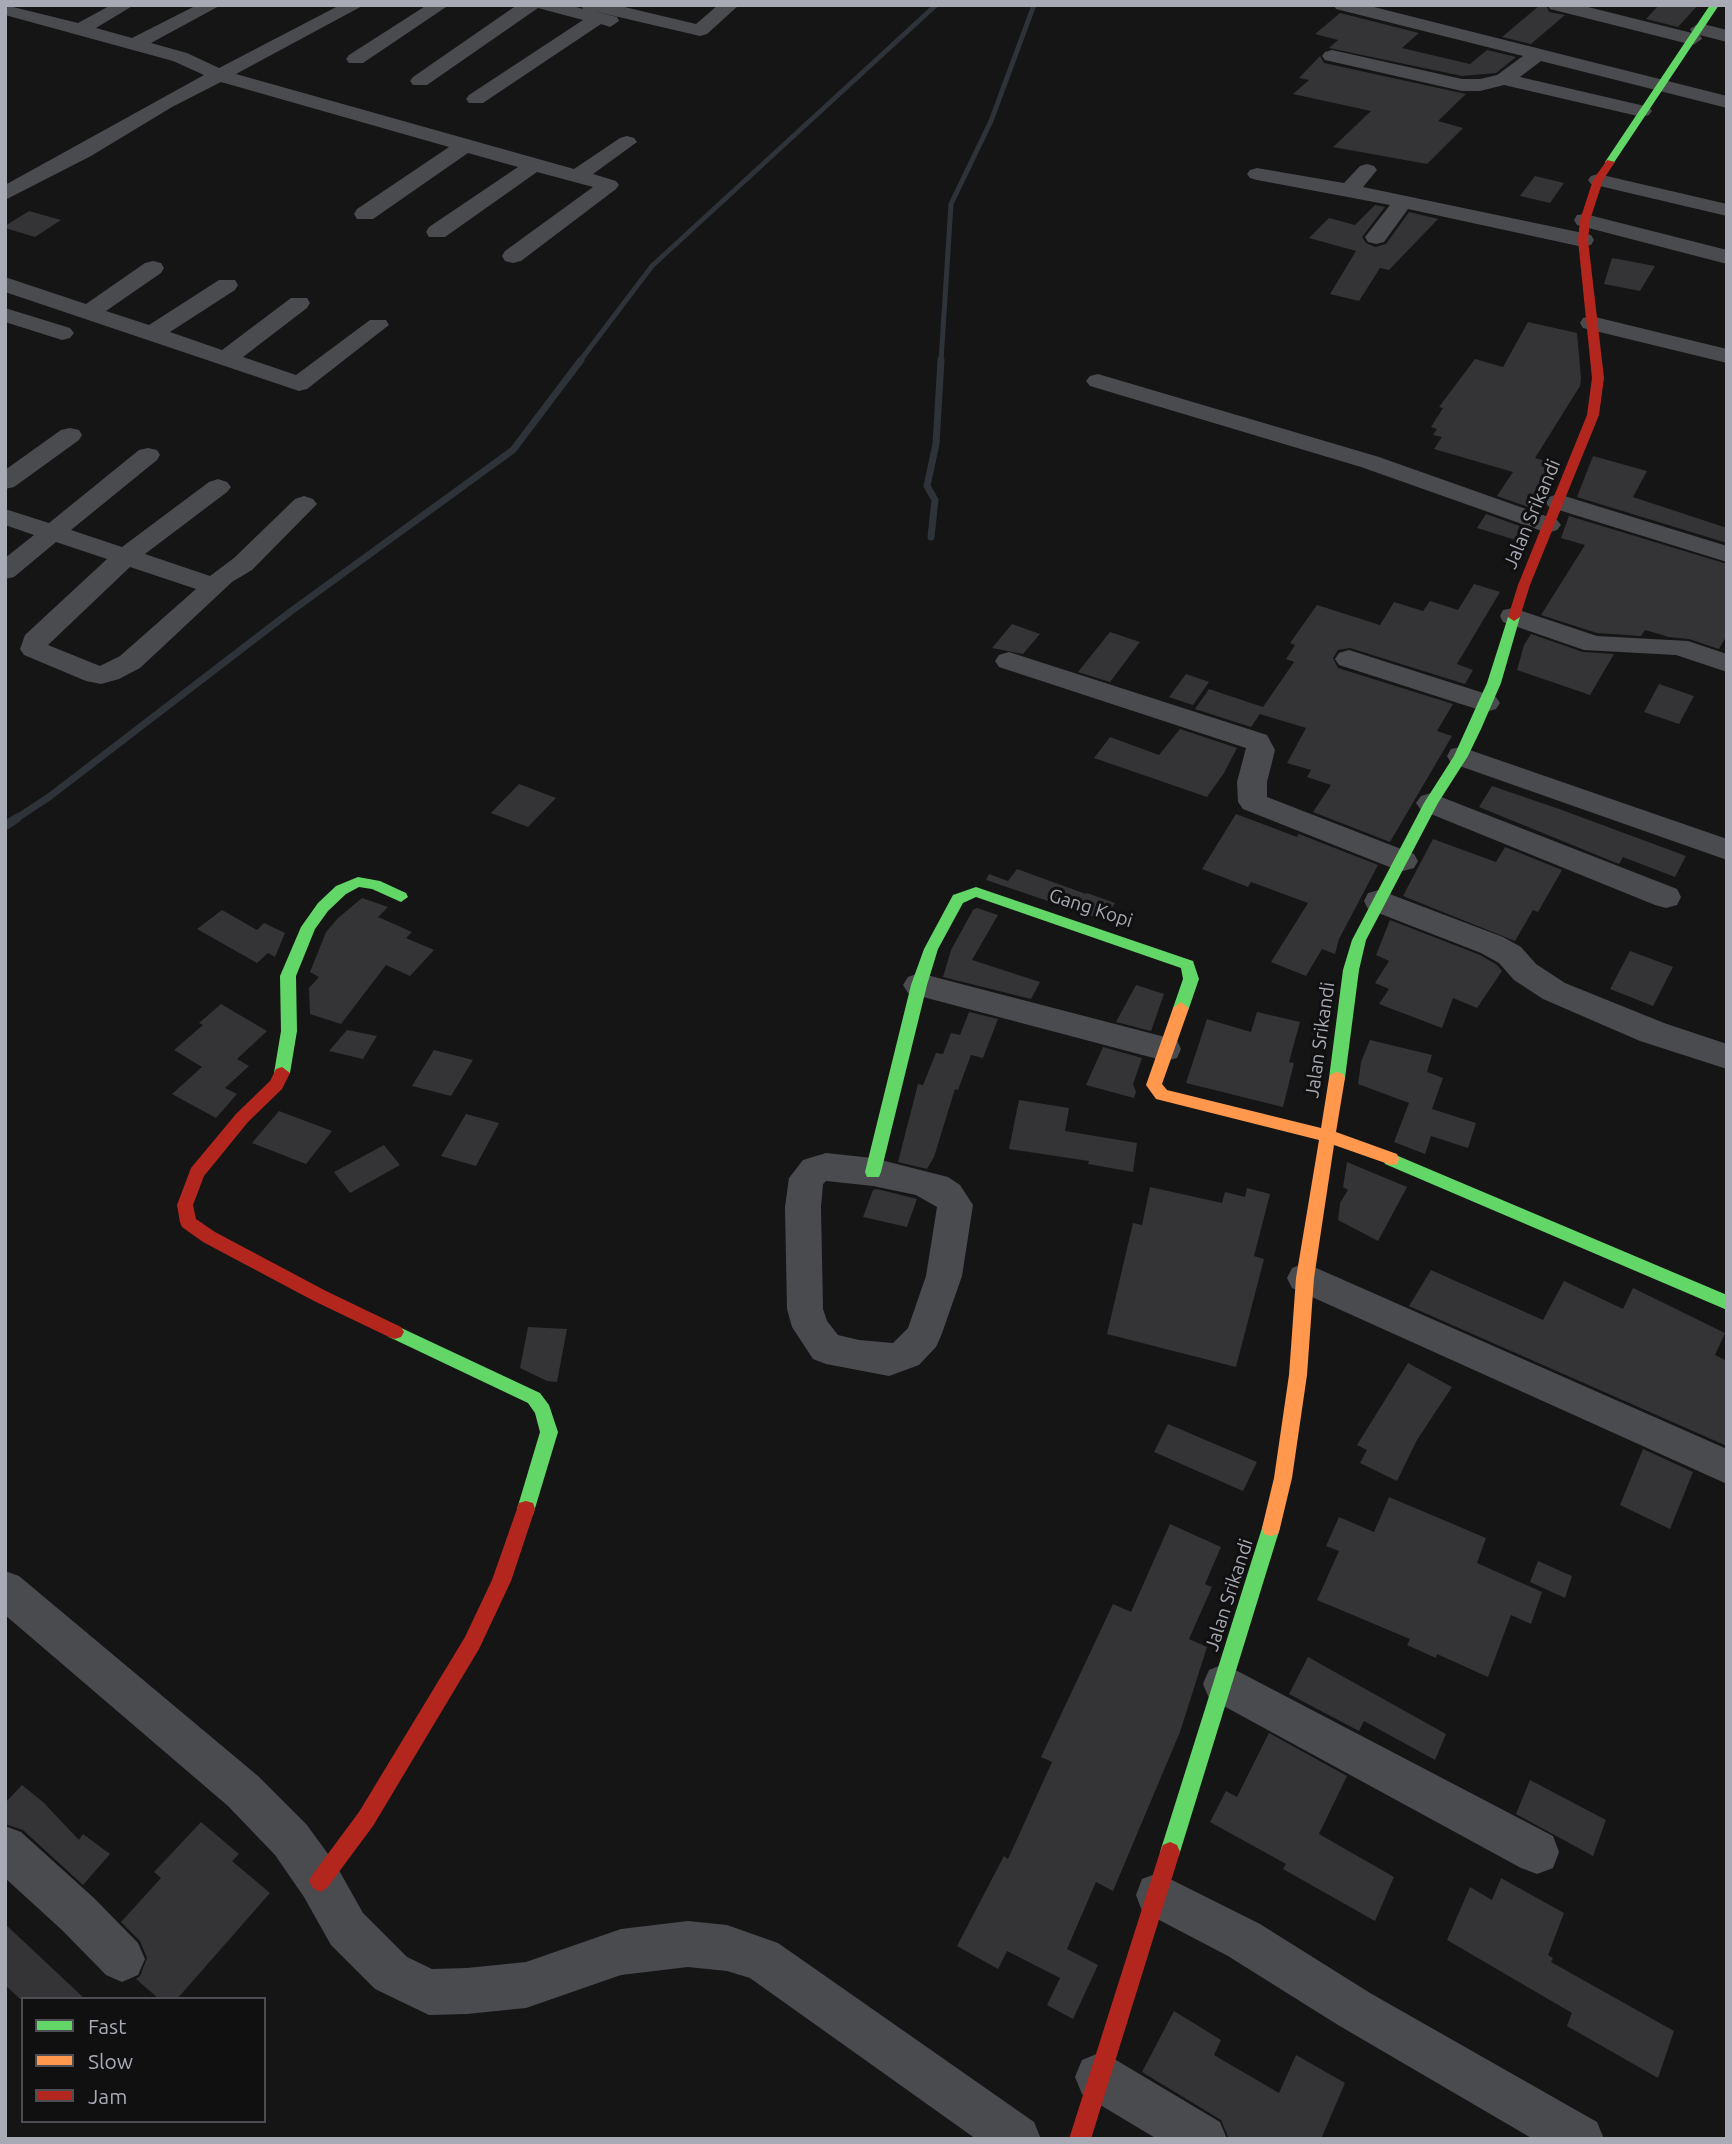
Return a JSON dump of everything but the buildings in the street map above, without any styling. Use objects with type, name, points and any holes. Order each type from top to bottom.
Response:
[{"type":"street","points":[[81,29],[125,5]]},
{"type":"street","points":[[133,45],[212,5]]},
{"type":"street","points":[[5,194],[219,75],[355,5]]},
{"type":"street","points":[[356,59],[440,5]]},
{"type":"street","points":[[420,81],[530,5]]},
{"type":"street","points":[[545,5],[594,12],[649,30]]},
{"type":"street","points":[[476,99],[594,12],[640,10],[699,30],[730,5]]},
{"type":"street","points":[[1343,5],[1727,102]]},
{"type":"street","points":[[1557,5],[1696,34],[1727,36]]},
{"type":"street","name":"Jalan Srikandi","points":[[1080,2139],[1224,1684],[1230,1657],[1270,1533],[1283,1478],[1298,1375],[1305,1278],[1329,1136],[1351,970],[1359,940],[1403,861],[1431,803],[1461,756],[1486,703],[1513,616],[1593,415],[1598,378],[1584,230],[1598,180],[1715,5]]},
{"type":"street","points":[[5,9],[180,57],[219,75],[609,185],[513,256]]},
{"type":"street","points":[[1332,56],[1462,85],[1480,85],[1504,79],[1538,54]]},
{"type":"street","points":[[1504,79],[1642,111]]},
{"type":"street","points":[[576,177],[627,142]]},
{"type":"street","points":[[365,214],[466,145]]},
{"type":"street","points":[[437,232],[534,165]]},
{"type":"street","points":[[1353,191],[1353,186],[1367,170]]},
{"type":"street","points":[[1257,174],[1403,202],[1584,230],[1727,257]]},
{"type":"street","points":[[1598,180],[1727,210]]},
{"type":"street","points":[[1376,237],[1403,202]]},
{"type":"street","points":[[90,312],[153,268]]},
{"type":"street","points":[[5,284],[299,384],[378,324]]},
{"type":"street","points":[[152,334],[227,285]]},
{"type":"street","points":[[224,360],[299,303]]},
{"type":"street","points":[[5,315],[62,333]]},
{"type":"street","points":[[1591,323],[1727,356]]},
{"type":"street","points":[[1098,381],[1377,465],[1553,514],[1727,554]]},
{"type":"street","points":[[5,482],[70,435]]},
{"type":"street","points":[[5,571],[148,455]]},
{"type":"street","points":[[218,487],[125,557],[35,641],[33,645],[37,652],[94,674],[115,671],[130,662],[223,576],[243,564],[304,504]]},
{"type":"street","points":[[5,517],[215,586]]},
{"type":"street","points":[[1513,616],[1594,644],[1678,647],[1727,663]]},
{"type":"street","points":[[1349,659],[1486,703]]},
{"type":"street","points":[[1009,662],[1257,742],[1261,750],[1252,782],[1253,802],[1403,861]]},
{"type":"street","points":[[1461,756],[1727,850]]},
{"type":"street","points":[[1431,803],[1666,897]]},
{"type":"street","points":[[320,1881],[366,1819],[472,1643],[500,1581],[549,1432],[543,1410],[534,1398],[320,1296],[209,1237],[188,1222],[185,1205],[197,1173],[242,1118],[276,1085],[285,1069],[289,1031],[288,976],[308,927],[323,906],[341,890],[358,882],[375,885],[401,897]]},
{"type":"street","name":"Gang Kopi","points":[[873,1172],[919,985],[942,923],[958,899],[976,892],[1188,965],[1191,979],[1154,1085],[1162,1094],[1192,1104],[1329,1136]]},
{"type":"street","points":[[1379,901],[1492,944],[1510,955],[1525,972],[1554,991],[1652,1032],[1727,1057]]},
{"type":"street","points":[[919,985],[1165,1049]]},
{"type":"street","points":[[1329,1136],[1390,1159],[1727,1303]]},
{"type":"street","points":[[826,1167],[873,1172],[936,1187],[948,1195],[954,1205],[944,1276],[923,1336],[906,1354],[890,1360],[827,1348],[810,1327],[805,1309],[802,1239],[806,1178],[816,1170],[826,1167]]},
{"type":"street","points":[[1305,1278],[1727,1467]]},
{"type":"street","points":[[5,1589],[243,1791],[291,1840],[320,1881],[346,1929],[391,1973],[429,1992],[467,1992],[526,1985],[621,1952],[688,1944],[727,1948],[762,1959],[1017,2139]]},
{"type":"street","points":[[1224,1684],[1537,1852]]},
{"type":"street","points":[[5,1848],[79,1914],[122,1959]]},
{"type":"street","points":[[1158,1895],[1244,1940],[1354,2009],[1580,2139]]},
{"type":"street","points":[[1099,2077],[1203,2139]]},
{"type":"waterway","points":[[580,361],[652,266],[936,5]]},
{"type":"waterway","points":[[941,361],[951,204],[991,121],[1034,5]]},
{"type":"waterway","points":[[14,820],[49,797],[290,612],[513,450],[581,360]]},
{"type":"waterway","points":[[931,537],[935,500],[927,486],[936,444],[941,360]]},
{"type":"waterway","points":[[5,826],[14,820]]},
{"type":"traffic: fast","points":[[1610,162],[1715,5]]},
{"type":"traffic: fast","points":[[1337,1078],[1351,970],[1359,940],[1431,803],[1461,756],[1474,729],[1494,683],[1514,617]]},
{"type":"traffic: fast","points":[[282,1073],[289,1031],[288,976],[308,927],[323,907],[341,890],[358,882],[375,885],[401,897]]},
{"type":"traffic: fast","points":[[873,1172],[919,985],[931,949],[958,899],[976,892],[1188,965],[1191,979],[1181,1008]]},
{"type":"traffic: fast","points":[[1391,1159],[1727,1303]]},
{"type":"traffic: fast","points":[[395,1332],[534,1398],[543,1410],[549,1432],[526,1509]]},
{"type":"traffic: fast","points":[[1170,1852],[1271,1528]]},
{"type":"traffic: slow","points":[[1181,1008],[1154,1085],[1162,1095],[1329,1136],[1391,1159]]},
{"type":"traffic: slow","points":[[1271,1528],[1283,1478],[1298,1375],[1305,1278],[1337,1078]]},
{"type":"traffic: jam","points":[[1514,617],[1524,585],[1593,415],[1598,378],[1583,240],[1585,220],[1598,180],[1610,162]]},
{"type":"traffic: jam","points":[[282,1073],[276,1085],[242,1118],[197,1173],[185,1205],[188,1222],[209,1237],[320,1296],[395,1332]]},
{"type":"traffic: jam","points":[[320,1881],[366,1819],[472,1643],[501,1581],[526,1509]]},
{"type":"traffic: jam","points":[[1080,2139],[1170,1852]]}]
